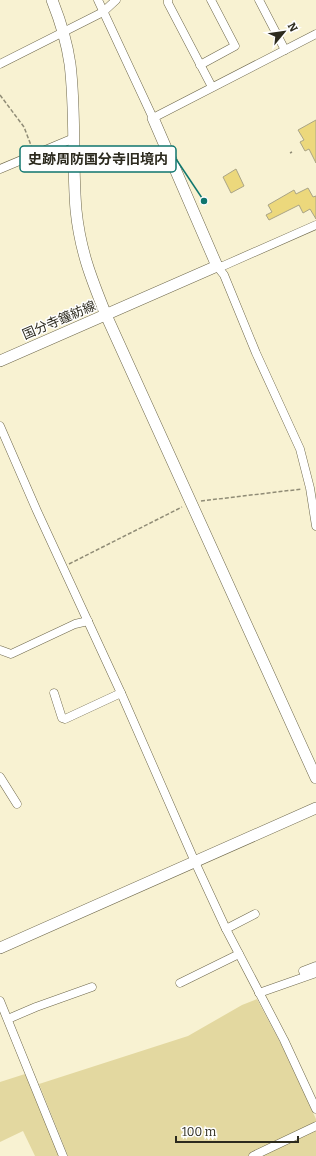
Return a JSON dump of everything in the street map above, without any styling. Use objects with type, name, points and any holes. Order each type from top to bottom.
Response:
[{"type":"street","points":[[52,0],[63,32],[70,62],[76,210],[85,260],[92,281],[106,315],[316,778]]},
{"type":"street","points":[[98,0],[153,118],[217,266],[224,275],[256,353],[300,449],[310,488],[316,526]]},
{"type":"street","points":[[0,64],[103,12],[116,0]]},
{"type":"street","points":[[168,0],[168,3],[212,87]]},
{"type":"street","points":[[200,65],[235,46],[211,0]]},
{"type":"street","points":[[259,0],[285,50]]},
{"type":"street","points":[[153,118],[316,34]]},
{"type":"street","points":[[0,169],[74,138]]},
{"type":"street","points":[[217,266],[223,266],[316,224]]},
{"type":"street","name":"国分寺鐘紡線","points":[[0,361],[217,266]]},
{"type":"street","points":[[0,426],[63,568],[121,693],[195,862],[226,929],[284,1040],[316,1109]]},
{"type":"street","points":[[0,650],[11,654],[75,624],[88,621]]},
{"type":"street","points":[[54,693],[62,718],[65,719],[121,693]]},
{"type":"street","points":[[0,777],[17,804]]},
{"type":"street","points":[[0,948],[316,808]]},
{"type":"street","points":[[226,929],[255,914]]},
{"type":"street","points":[[180,983],[239,954]]},
{"type":"street","points":[[305,976],[303,971],[316,966]]},
{"type":"street","points":[[259,993],[316,973]]},
{"type":"street","points":[[8,1019],[42,1004],[92,987]]},
{"type":"street","points":[[0,1001],[63,1156]]},
{"type":"street","points":[[253,1156],[316,1126]]},
{"type":"path","points":[[0,95],[24,127],[34,154]]},
{"type":"path","points":[[63,568],[191,502],[310,488]]},
{"type":"shaded area","points":[[257,999],[281,1044],[316,1119],[316,1156],[68,1156],[39,1084],[188,1036],[242,1005]]},
{"type":"shaded area","points":[[25,1074],[59,1156],[35,1156],[23,1131],[0,1142],[0,1082]]},
{"type":"building","points":[[316,120],[316,163],[309,149],[305,151],[300,142],[304,140],[298,130]]},
{"type":"building","points":[[236,169],[244,186],[231,193],[223,177]]},
{"type":"building","points":[[308,188],[313,197],[316,196],[316,219],[310,209],[303,213],[299,205],[269,220],[266,215],[272,212],[268,205],[294,190],[296,194]]},
{"type":"place","name":"史跡周防国分寺旧境内","points":[[204,201]]}]
